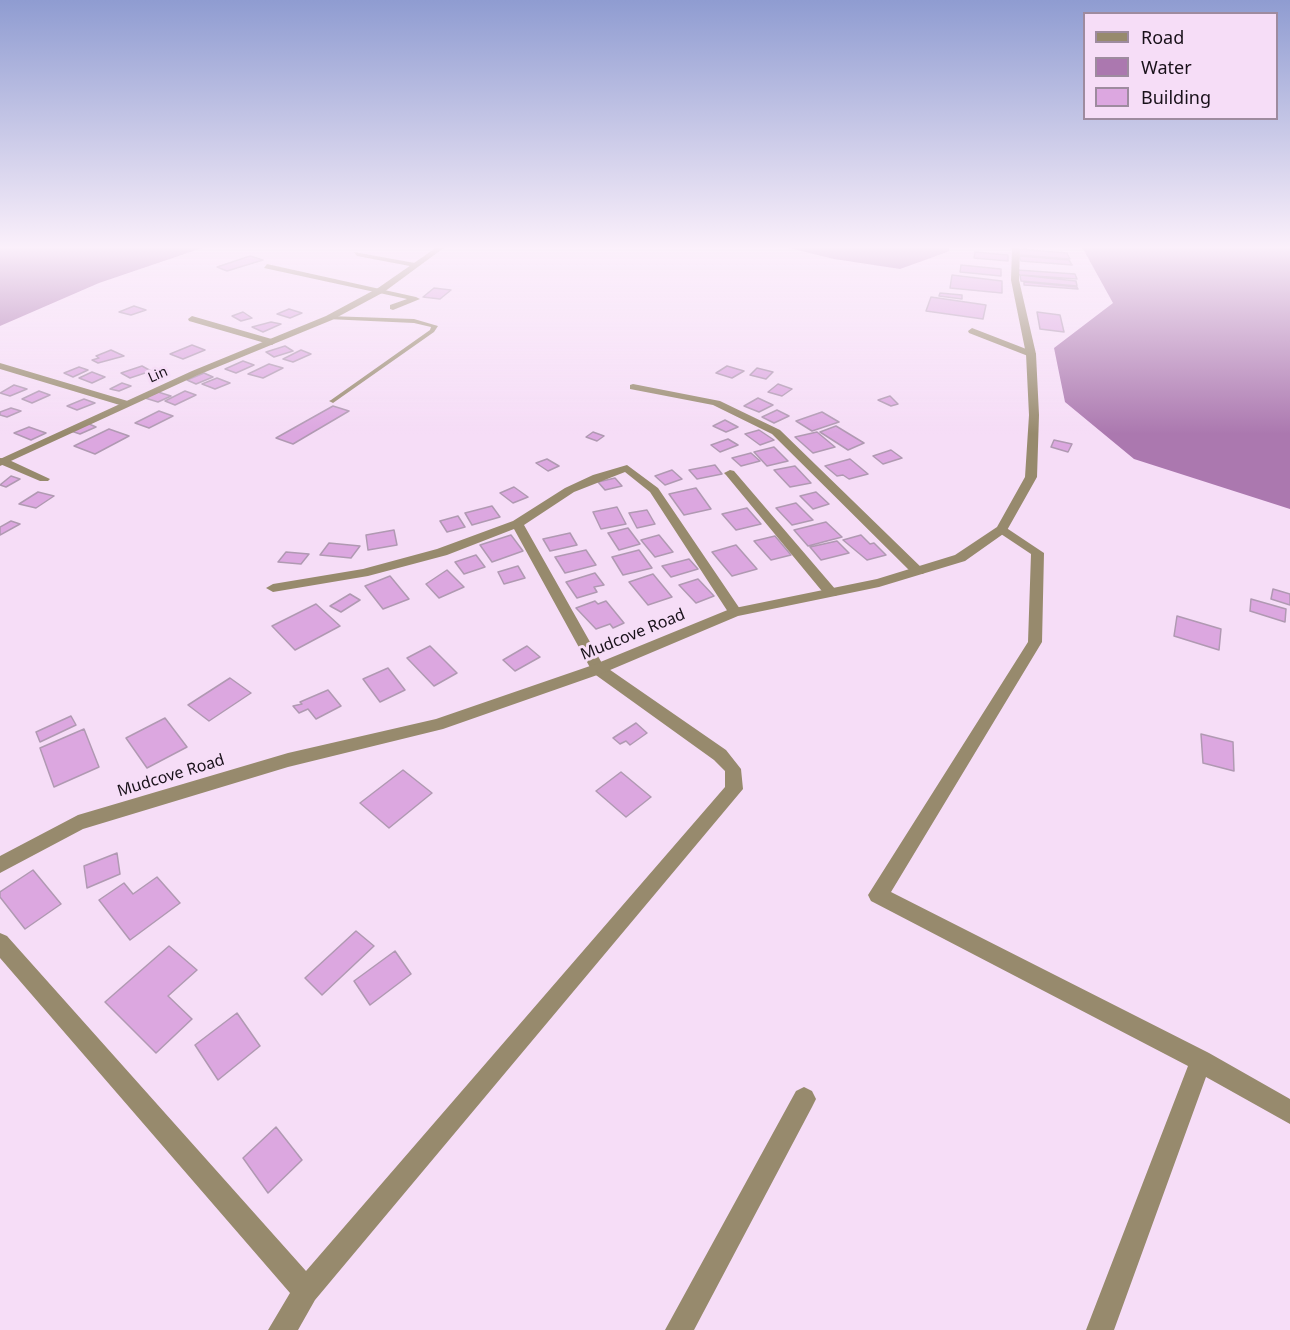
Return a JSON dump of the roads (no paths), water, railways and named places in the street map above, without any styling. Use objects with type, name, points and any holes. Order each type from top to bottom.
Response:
[{"type":"street","name":"Lin","points":[[2,462],[127,404],[346,309]]},
{"type":"street","name":"Mudcove Road","points":[[0,865],[78,823],[288,760],[437,725],[598,669],[735,612],[879,584],[960,558],[1002,529],[1031,477],[1034,414],[1031,354],[1021,309]]},
{"type":"street","points":[[192,319],[272,342]]},
{"type":"street","points":[[972,331],[1031,354]]},
{"type":"street","points":[[0,366],[127,404]]},
{"type":"street","points":[[633,387],[716,403],[776,432],[918,571]]},
{"type":"street","points":[[2,462],[44,479]]},
{"type":"street","points":[[273,588],[363,573],[442,552],[517,524],[572,487],[602,474],[627,468],[654,490],[735,612]]},
{"type":"street","points":[[730,472],[831,593]]},
{"type":"street","points":[[282,1330],[306,1291],[734,789],[733,770],[720,755],[598,669],[517,524]]},
{"type":"street","points":[[1002,529],[1038,553],[1035,642],[878,895],[1201,1061],[1290,1112]]},
{"type":"street","points":[[0,943],[306,1291]]},
{"type":"street","points":[[1100,1330],[1201,1061]]},
{"type":"street","points":[[680,1330],[804,1099]]},
{"type":"lane","points":[[329,318],[414,321],[435,326],[432,331],[333,401]]},
{"type":"water","points":[[0,309],[39,309],[0,326]]},
{"type":"water","points":[[1105,309],[1290,309],[1290,509],[1134,459],[1065,402],[1054,348]]}]
